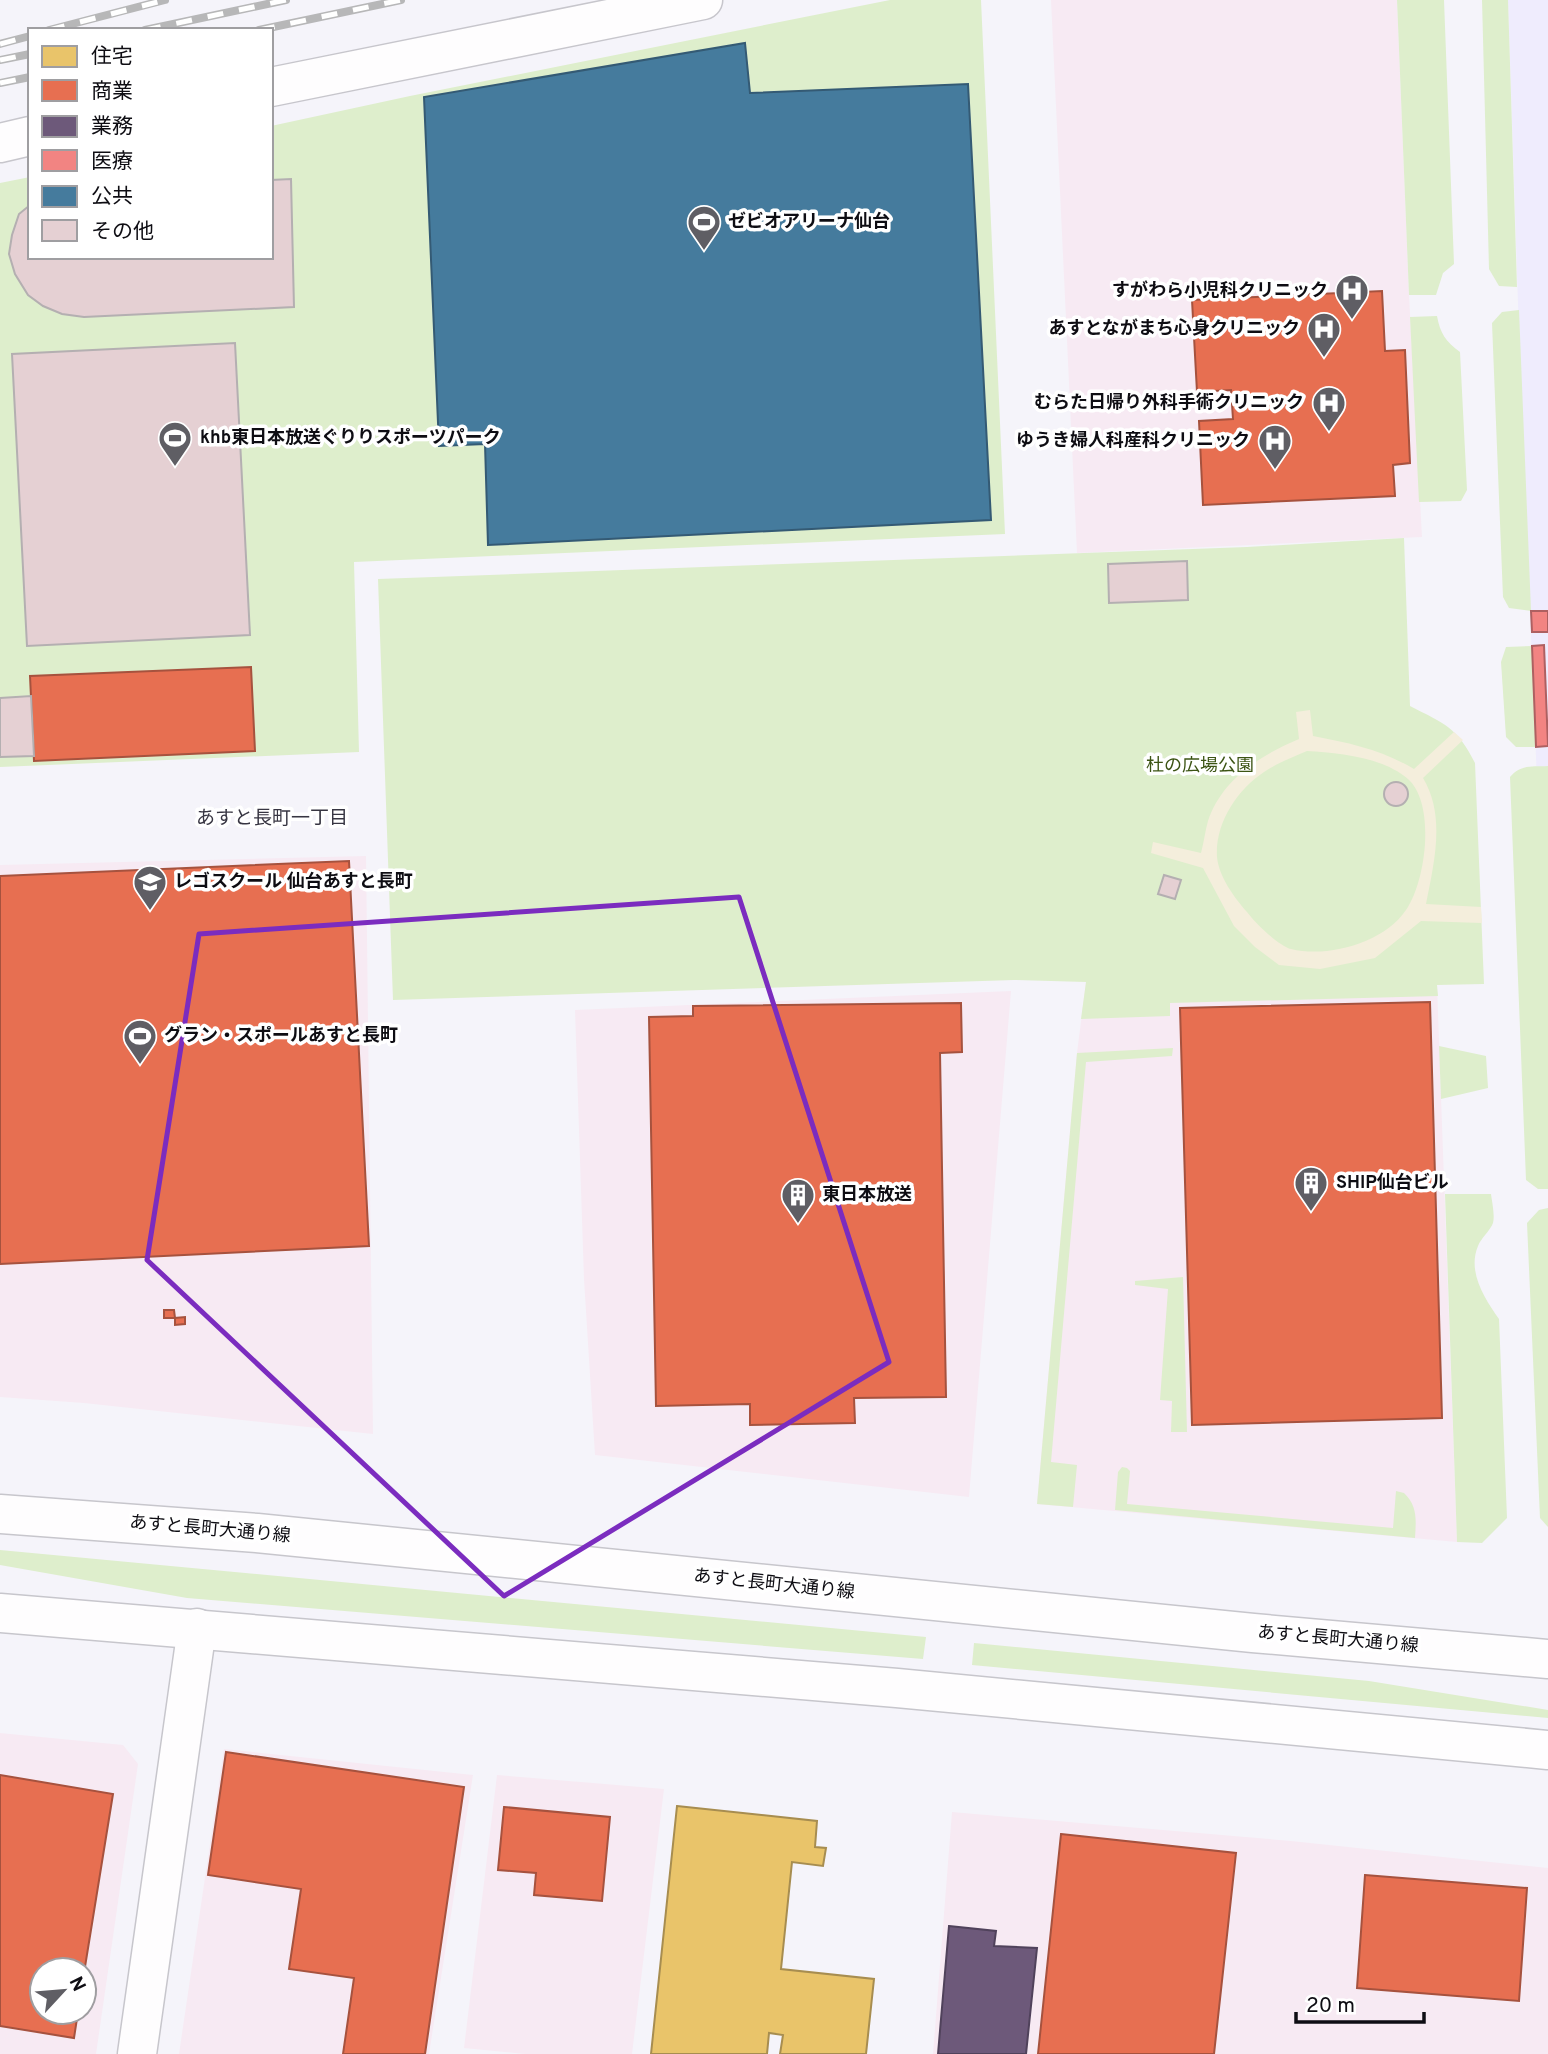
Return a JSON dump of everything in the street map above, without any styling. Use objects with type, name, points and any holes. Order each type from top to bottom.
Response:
[{"type":"main road","points":[[273,87],[703,0]]},
{"type":"main road","points":[[0,142],[28,136]]},
{"type":"main road","name":"あすと長町大通り線","points":[[0,1514],[257,1533],[1226,1630],[1548,1659]]},
{"type":"main road","points":[[0,1613],[911,1689],[1548,1750]]},
{"type":"main road","points":[[137,2054],[197,1628]]},
{"type":"highlighted area","points":[[739,897],[889,1362],[504,1596],[147,1260],[199,934]]},
{"type":"shaded area","points":[[1051,0],[1397,0],[1422,537],[1077,553]]},
{"type":"shaded area","points":[[1508,0],[1548,0],[1548,1047],[1521,395]]},
{"type":"shaded area","points":[[366,856],[373,1434],[84,1403],[0,1397],[0,865]]},
{"type":"shaded area","points":[[1086,982],[1437,985],[1457,1542],[1037,1504],[1077,1053]]},
{"type":"shaded area","name":"東日本放送","points":[[1011,991],[969,1497],[595,1455],[584,1279],[575,1010]]},
{"type":"shaded area","points":[[0,1733],[123,1745],[138,1764],[96,2054],[0,2054]]},
{"type":"shaded area","points":[[224,1749],[473,1775],[429,2054],[179,2054]]},
{"type":"shaded area","points":[[497,1775],[664,1789],[632,2054],[525,2054],[464,2048]]},
{"type":"shaded area","points":[[952,1812],[1291,1841],[1548,1868],[1548,2054],[933,2054]]},
{"type":"green space","points":[[890,0],[981,0],[1005,534],[354,562],[359,752],[0,767],[0,183],[28,177],[28,259],[273,259],[273,126]]},
{"type":"green space","points":[[1397,0],[1444,0],[1454,264],[1443,273],[1436,295],[1409,295]]},
{"type":"green space","points":[[1482,0],[1508,0],[1517,287],[1499,286],[1489,269]]},
{"type":"green space","points":[[1519,310],[1531,611],[1509,608],[1503,597],[1492,323],[1502,312]]},
{"type":"green space","points":[[1437,316],[1444,337],[1460,352],[1467,490],[1461,501],[1419,502],[1410,317]]},
{"type":"green space","name":"杜の広場公園","points":[[1404,538],[1410,706],[1456,734],[1475,763],[1484,984],[1437,985],[1438,996],[1170,1003],[1170,1016],[1081,1019],[1086,982],[1014,980],[393,1000],[378,579],[1247,547]]},
{"type":"green space","points":[[1532,646],[1536,747],[1516,747],[1506,737],[1501,662],[1506,647]]},
{"type":"green space","points":[[1548,766],[1548,1189],[1538,1189],[1526,1180],[1510,777],[1523,768]]},
{"type":"green space","points":[[1439,1046],[1486,1056],[1488,1088],[1441,1099]]},
{"type":"green space","points":[[1173,1048],[1172,1056],[1086,1062],[1051,1462],[1077,1465],[1073,1507],[1037,1504],[1077,1053]]},
{"type":"green space","points":[[1445,1194],[1491,1194],[1494,1216],[1493,1223],[1478,1246],[1475,1266],[1483,1294],[1499,1319],[1507,1518],[1482,1543],[1457,1542]]},
{"type":"green space","points":[[1548,1208],[1548,1527],[1540,1518],[1527,1223],[1539,1210]]},
{"type":"green space","points":[[1183,1277],[1187,1432],[1171,1432],[1172,1401],[1160,1400],[1168,1289],[1135,1285],[1135,1281]]},
{"type":"green space","points":[[1122,1467],[1130,1471],[1127,1504],[1393,1528],[1396,1491],[1404,1493],[1412,1503],[1415,1538],[1115,1510],[1118,1472]]},
{"type":"green space","points":[[0,1550],[926,1637],[923,1659],[187,1598],[0,1565]]},
{"type":"green space","points":[[974,1643],[1369,1681],[1548,1710],[1548,1718],[972,1665]]},
{"type":"sand","points":[[1310,710],[1313,736],[1365,748],[1414,769],[1454,732],[1463,740],[1423,778],[1430,793],[1436,824],[1435,856],[1426,904],[1481,907],[1482,923],[1421,921],[1375,958],[1320,969],[1279,965],[1255,947],[1234,926],[1203,868],[1151,853],[1153,842],[1201,853],[1214,806],[1233,781],[1257,761],[1299,739],[1296,712]],"holes":[[[1307,751],[1373,761],[1398,772],[1408,779],[1417,791],[1425,824],[1419,881],[1406,910],[1396,922],[1370,939],[1338,949],[1321,951],[1291,949],[1268,934],[1232,893],[1217,857],[1217,844],[1224,820],[1245,788],[1274,766]]]},
{"type":"building: 住宅","points":[[677,1806],[817,1821],[815,1847],[826,1848],[823,1866],[792,1862],[781,1969],[874,1979],[866,2054],[780,2054],[783,2035],[769,2033],[767,2054],[651,2054]]},
{"type":"building: 商業","points":[[1382,291],[1385,351],[1405,350],[1410,463],[1393,465],[1395,496],[1203,505],[1199,421],[1233,419],[1231,390],[1197,392],[1192,300]]},
{"type":"building: 商業","points":[[251,667],[255,751],[34,761],[30,676]]},
{"type":"building: 商業","points":[[349,861],[369,1246],[0,1264],[0,876]]},
{"type":"building: 商業","name":"SHIP仙台ビル","points":[[1430,1002],[1442,1418],[1192,1425],[1180,1008]]},
{"type":"building: 商業","name":"東日本放送","points":[[961,1003],[962,1052],[940,1053],[946,1397],[854,1398],[855,1423],[750,1425],[750,1404],[656,1406],[649,1017],[693,1016],[693,1006]]},
{"type":"building: 商業","points":[[164,1310],[174,1310],[175,1318],[164,1318]]},
{"type":"building: 商業","points":[[185,1317],[185,1324],[175,1325],[175,1318]]},
{"type":"building: 商業","points":[[226,1752],[464,1787],[425,2054],[343,2054],[354,1978],[289,1969],[301,1889],[208,1875]]},
{"type":"building: 商業","points":[[0,1775],[113,1794],[87,1956],[28,1956],[28,2026],[76,2026],[74,2038],[0,2026]]},
{"type":"building: 商業","points":[[504,1807],[610,1817],[602,1901],[534,1895],[536,1873],[498,1870]]},
{"type":"building: 商業","points":[[1061,1834],[1236,1853],[1214,2054],[1038,2054]]},
{"type":"building: 商業","points":[[1365,1875],[1527,1888],[1519,2001],[1357,1988]]},
{"type":"building: 業務","points":[[949,1926],[996,1931],[994,1946],[1037,1948],[1026,2054],[938,2054]]},
{"type":"building: 医療","points":[[1531,611],[1548,611],[1548,632],[1532,632]]},
{"type":"building: 医療","points":[[1544,645],[1548,746],[1536,747],[1532,646]]},
{"type":"building: 公共","name":"ゼビオアリーナ仙台","points":[[745,43],[750,93],[968,84],[991,520],[488,545],[485,444],[439,446],[424,97]]},
{"type":"building: その他","points":[[291,179],[294,307],[84,317],[62,314],[43,306],[28,295],[15,274],[9,254],[12,235],[19,214],[28,207],[28,259],[273,259],[273,180]]},
{"type":"building: その他","points":[[235,343],[250,635],[27,646],[12,354]]},
{"type":"building: その他","points":[[1187,561],[1188,600],[1109,603],[1108,564]]},
{"type":"building: その他","points":[[31,696],[34,756],[0,757],[0,698]]},
{"type":"building: その他","points":[[1396,782],[1405,785],[1408,794],[1405,803],[1396,806],[1387,803],[1384,794],[1387,785]]},
{"type":"building: その他","points":[[1164,875],[1181,880],[1175,899],[1158,894]]},
{"type":"railway","points":[[57,28],[165,0]]},
{"type":"railway","points":[[154,28],[286,0]]},
{"type":"railway","points":[[268,28],[401,0]]},
{"type":"railway","points":[[0,44],[28,37]]},
{"type":"railway","points":[[0,60],[28,54]]},
{"type":"railway","points":[[0,83],[28,77]]},
{"type":"place","name":"ゼビオアリーナ仙台","points":[[704,252]]},
{"type":"place","name":"すがわら小児科クリニック","points":[[1352,321]]},
{"type":"place","name":"あすとながまち心身クリニック","points":[[1324,359]]},
{"type":"place","name":"むらた日帰り外科手術クリニック","points":[[1329,433]]},
{"type":"place","name":"khb東日本放送ぐりりスポーツパーク","points":[[175,468]]},
{"type":"place","name":"ゆうき婦人科産科クリニック","points":[[1275,471]]},
{"type":"place","name":"レゴスクール 仙台あすと長町","points":[[150,912]]},
{"type":"place","name":"グラン・スポールあすと長町","points":[[140,1066]]},
{"type":"place","name":"SHIP仙台ビル","points":[[1311,1213]]},
{"type":"place","name":"東日本放送","points":[[798,1225]]},
{"type":"district","name":"あすと長町一丁目","points":[[272,819]]}]
